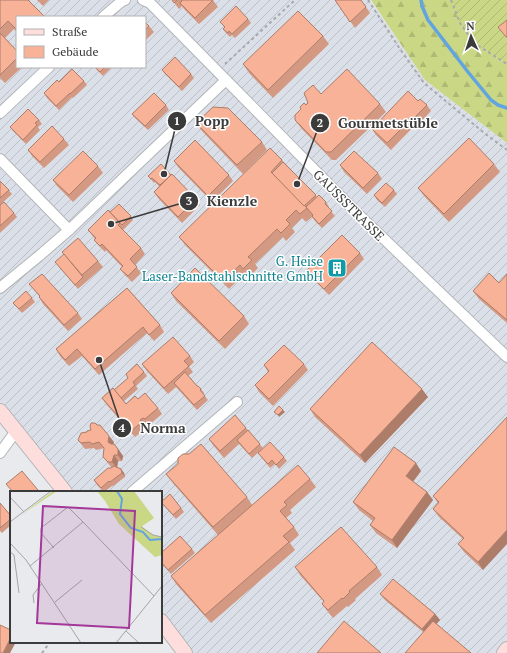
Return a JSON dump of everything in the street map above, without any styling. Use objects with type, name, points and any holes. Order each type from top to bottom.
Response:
[{"type":"street","points":[[105,16],[125,0]]},
{"type":"street","name":"GAUSSSTRASSE","points":[[143,0],[150,3],[218,70],[226,80],[367,223],[507,357]]},
{"type":"street","points":[[0,113],[48,68]]},
{"type":"street","points":[[0,288],[40,256],[69,230],[226,80]]},
{"type":"street","points":[[0,159],[69,230]]},
{"type":"street","points":[[133,491],[237,402]]},
{"type":"street","points":[[0,410],[64,491]]},
{"type":"street","points":[[0,453],[16,431]]},
{"type":"street","points":[[162,622],[185,653]]},
{"type":"street","points":[[504,653],[507,649]]},
{"type":"path","points":[[218,70],[295,0]]},
{"type":"path","points":[[368,0],[400,49],[424,82],[483,132],[507,150]]},
{"type":"path","points":[[451,0],[460,23],[474,43],[507,64]]},
{"type":"path","points":[[42,653],[49,643]]},
{"type":"shaded area","points":[[0,0],[370,0],[425,80],[507,143],[507,653],[185,653],[162,622],[162,491],[64,491],[0,411]]},
{"type":"green space","points":[[371,0],[451,0],[460,23],[474,43],[507,64],[507,143],[425,80]]},
{"type":"green space","points":[[451,0],[507,0],[507,64],[474,43],[460,23]]},
{"type":"building","points":[[0,0],[28,0],[44,16],[16,16],[16,29],[8,21],[0,29]]},
{"type":"building","points":[[181,0],[213,0],[195,18],[180,3],[182,1]]},
{"type":"building","points":[[335,0],[361,0],[366,7],[350,22]]},
{"type":"building","points":[[236,6],[248,19],[232,34],[223,29],[225,27],[220,22]]},
{"type":"building","points":[[298,11],[323,36],[268,90],[243,64]]},
{"type":"building","points":[[507,20],[507,37],[506,37],[498,27]]},
{"type":"building","points":[[0,33],[16,50],[16,59],[0,75]]},
{"type":"building","points":[[175,57],[191,74],[179,87],[162,70]]},
{"type":"building","points":[[96,68],[104,68],[100,72]]},
{"type":"building","points":[[72,69],[84,81],[56,106],[44,93],[57,80],[59,82]]},
{"type":"building","points":[[347,69],[380,104],[331,152],[326,152],[295,120],[295,115],[304,103],[306,105],[308,103],[304,93],[313,85],[321,94]]},
{"type":"building","points":[[408,91],[418,101],[420,99],[427,105],[387,143],[372,129]]},
{"type":"building","points":[[154,93],[166,105],[145,126],[132,114]]},
{"type":"building","points":[[213,107],[228,108],[262,142],[237,165],[196,123]]},
{"type":"building","points":[[28,109],[39,120],[35,123],[37,125],[23,140],[10,127]]},
{"type":"building","points":[[52,126],[64,139],[40,162],[28,150]]},
{"type":"building","points":[[469,138],[494,164],[444,214],[418,188]]},
{"type":"building","points":[[195,140],[229,175],[208,196],[174,161]]},
{"type":"building","points":[[270,148],[282,160],[271,172],[307,208],[300,214],[296,210],[286,220],[290,224],[281,233],[277,229],[248,257],[252,260],[243,269],[240,265],[223,281],[179,237]]},
{"type":"building","points":[[83,151],[98,166],[69,195],[53,180]]},
{"type":"building","points":[[354,151],[378,173],[363,188],[340,165]]},
{"type":"building","points":[[283,162],[316,195],[304,206],[272,173]]},
{"type":"building","points":[[161,164],[171,175],[160,185],[148,176]]},
{"type":"building","points":[[172,174],[196,199],[178,217],[154,192]]},
{"type":"building","points":[[0,181],[9,190],[0,198]]},
{"type":"building","points":[[386,183],[394,190],[382,203],[374,195]]},
{"type":"building","points":[[319,195],[332,211],[319,224],[306,207]]},
{"type":"building","points":[[4,202],[14,213],[0,226],[0,205]]},
{"type":"building","points":[[119,204],[131,216],[122,225],[110,212]]},
{"type":"building","points":[[108,210],[120,223],[118,225],[141,248],[130,259],[137,267],[128,276],[120,269],[123,266],[102,244],[100,246],[94,240],[96,238],[88,230]]},
{"type":"building","name":"G. Heise Laser-Bandstahlschnitte GmbH","points":[[342,235],[360,253],[324,289],[306,271]]},
{"type":"building","points":[[78,238],[98,261],[82,275],[62,252]]},
{"type":"building","points":[[64,254],[83,277],[75,285],[55,262]]},
{"type":"building","points":[[195,268],[244,316],[219,341],[171,293]]},
{"type":"building","points":[[489,273],[499,283],[507,274],[507,320],[473,291]]},
{"type":"building","points":[[42,274],[78,313],[64,325],[29,284]]},
{"type":"building","points":[[127,288],[160,325],[149,335],[143,327],[95,369],[77,349],[65,360],[56,349]]},
{"type":"building","points":[[26,291],[32,298],[19,309],[13,303]]},
{"type":"building","points":[[173,337],[190,356],[184,361],[189,366],[164,388],[142,364]]},
{"type":"building","points":[[372,342],[422,389],[360,455],[310,409]]},
{"type":"building","points":[[284,345],[304,364],[269,399],[255,385],[269,371],[264,365]]},
{"type":"building","points":[[137,364],[144,372],[133,382],[135,385],[121,398],[114,390],[128,378],[126,374]]},
{"type":"building","points":[[185,372],[201,389],[200,390],[205,396],[194,405],[174,383]]},
{"type":"building","points":[[113,388],[126,404],[135,396],[138,399],[145,393],[158,408],[145,419],[143,418],[140,420],[142,422],[131,431],[102,398]]},
{"type":"building","points":[[279,406],[283,410],[278,415],[274,412]]},
{"type":"building","points":[[235,415],[246,428],[220,451],[209,439]]},
{"type":"building","points":[[507,417],[507,530],[478,562],[458,544],[464,538],[433,509],[439,502],[433,496]]},
{"type":"building","points":[[91,423],[100,425],[109,436],[108,442],[114,444],[118,449],[118,455],[114,455],[112,462],[108,462],[103,457],[104,448],[99,442],[92,444],[90,442],[81,443],[78,440],[81,433],[91,430]]},
{"type":"building","points":[[248,430],[260,444],[249,454],[237,440]]},
{"type":"building","points":[[270,442],[284,457],[276,465],[272,460],[268,464],[258,453]]},
{"type":"building","points":[[201,444],[247,497],[213,527],[166,474],[178,464],[178,458],[183,454],[189,454]]},
{"type":"building","points":[[394,447],[416,463],[406,476],[427,492],[392,540],[370,525],[375,518],[353,502]]},
{"type":"building","points":[[298,465],[310,479],[284,502],[287,505],[280,511],[294,527],[283,536],[289,542],[205,615],[171,576]]},
{"type":"building","points":[[114,466],[121,469],[122,473],[101,488],[94,480],[108,468]]},
{"type":"building","points":[[22,471],[38,490],[12,491],[6,484]]},
{"type":"building","points":[[170,494],[181,508],[173,515],[162,503],[162,501]]},
{"type":"building","points":[[0,503],[10,515],[10,520],[0,528]]},
{"type":"building","points":[[341,527],[377,567],[349,591],[350,592],[343,599],[342,598],[328,610],[322,604],[324,601],[295,567]]},
{"type":"building","points":[[180,536],[192,549],[168,570],[162,563],[162,552]]},
{"type":"building","points":[[393,579],[435,614],[422,629],[380,594]]},
{"type":"building","points":[[344,621],[381,653],[317,653]]},
{"type":"building","points":[[433,621],[471,653],[405,653]]},
{"type":"building","points":[[0,625],[10,630],[10,639],[3,653],[0,653]]},
{"type":"waterway","points":[[421,0],[428,20],[468,72],[491,100],[498,105],[507,108]]},
{"type":"place","name":"Popp","points":[[164,174]]},
{"type":"place","name":"Gourmetstüble","points":[[297,184]]},
{"type":"place","name":"Kienzle","points":[[111,224]]},
{"type":"place","name":"G. Heise Laser-Bandstahlschnitte GmbH","points":[[337,268]]},
{"type":"place","name":"Norma","points":[[99,360]]}]
